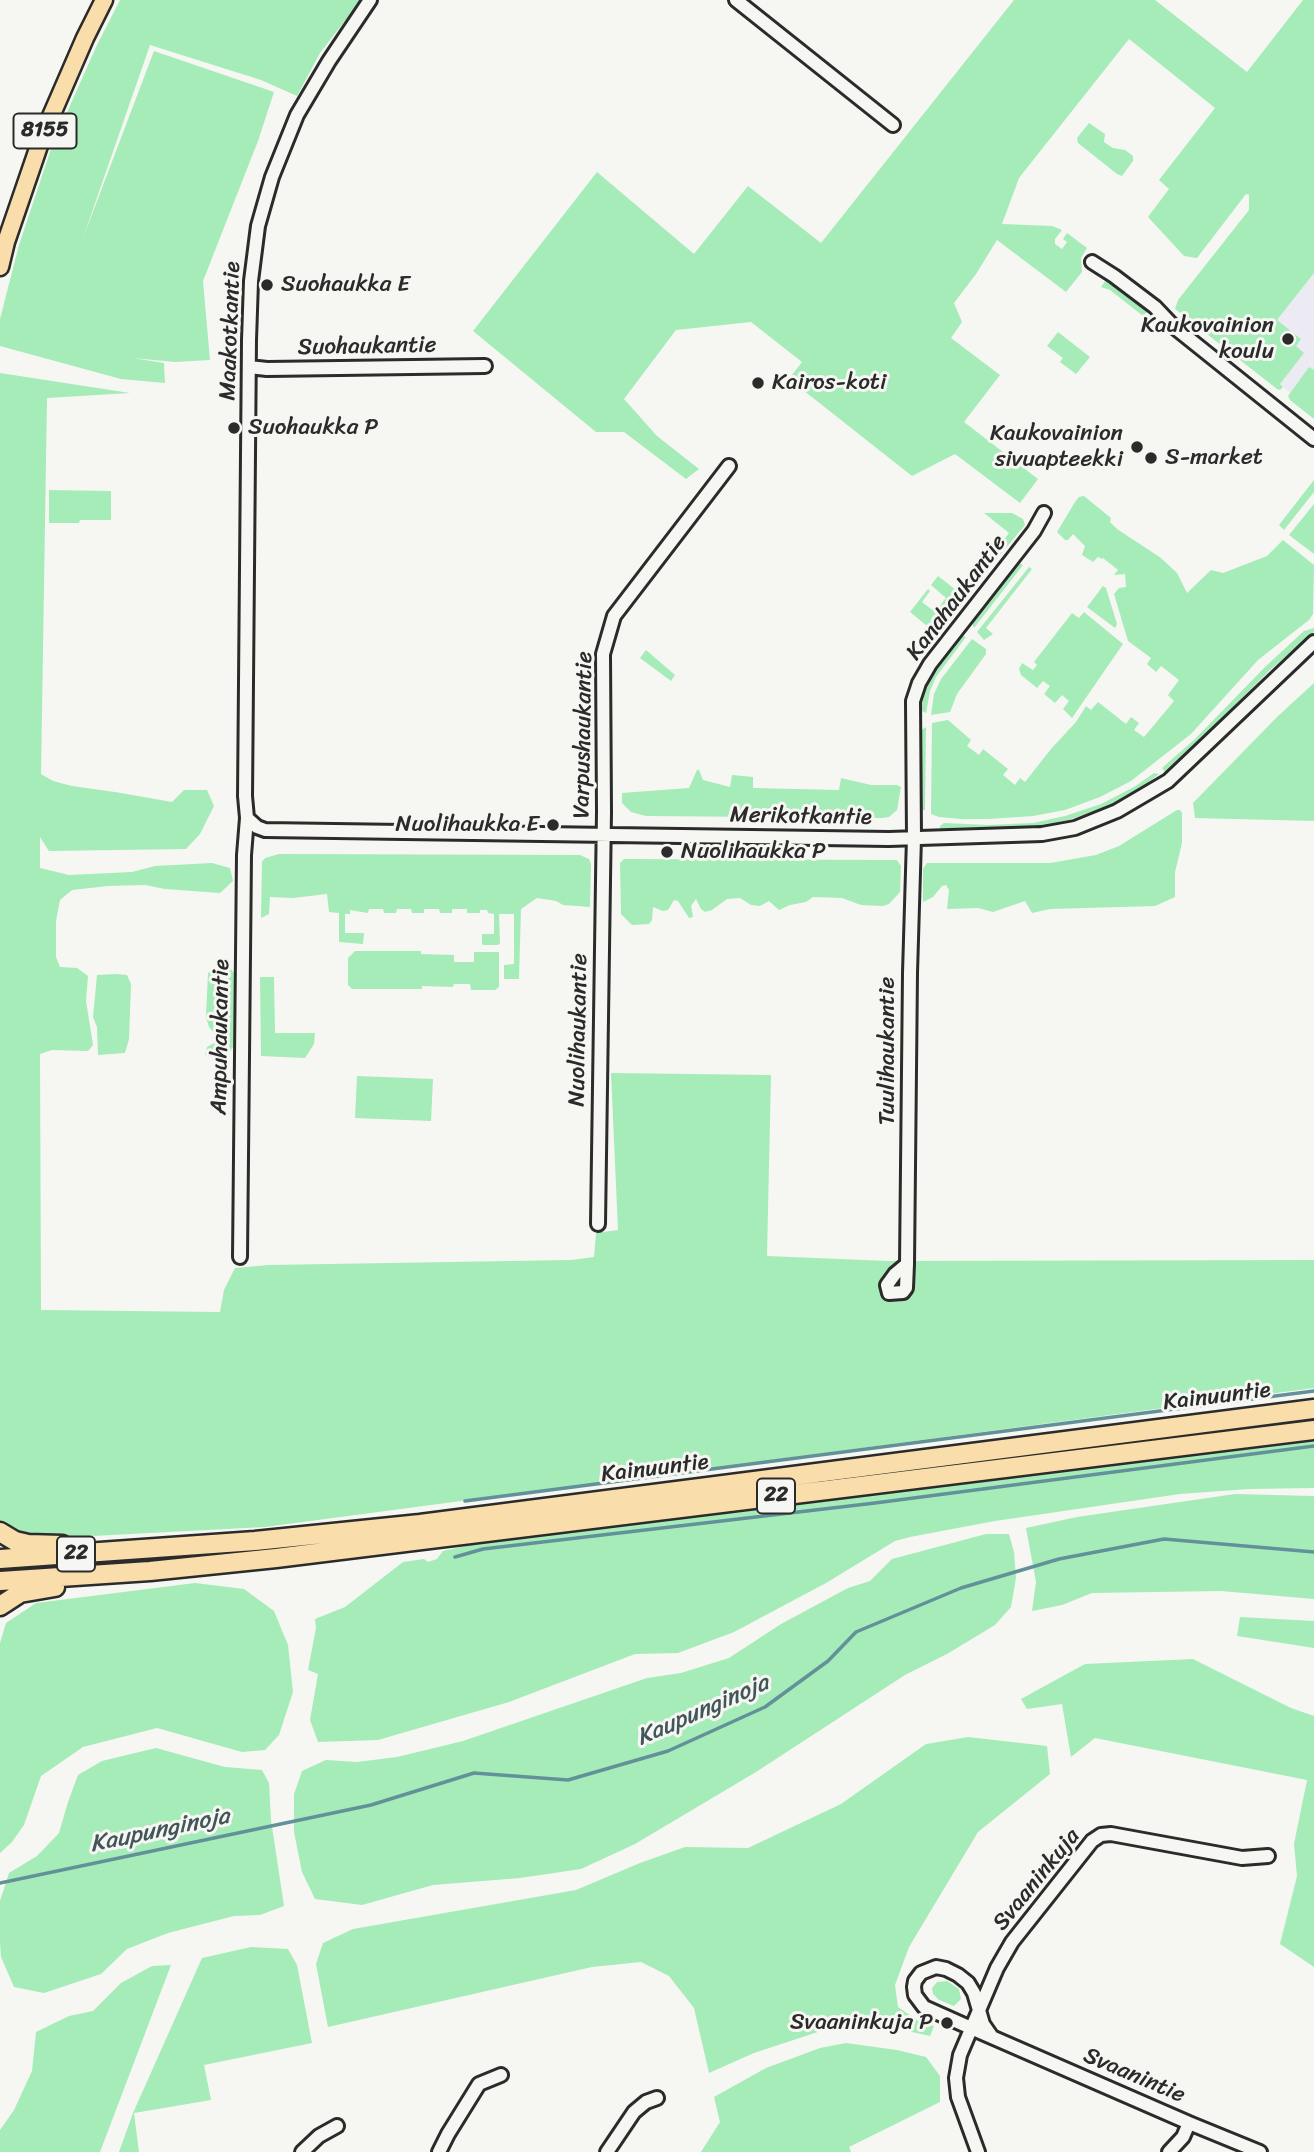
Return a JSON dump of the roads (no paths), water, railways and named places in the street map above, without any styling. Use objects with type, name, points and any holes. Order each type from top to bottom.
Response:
[{"type":"highway","name":"Kainuuntie","points":[[0,1559],[255,1541],[420,1524],[1314,1409]]},
{"type":"highway","name":"Kainuuntie","points":[[0,1581],[118,1573],[290,1556],[1314,1430]]},
{"type":"highway","points":[[0,1532],[15,1541],[28,1544],[153,1548]]},
{"type":"highway","points":[[0,1606],[20,1593],[118,1573]]},
{"type":"main road","name":"8155","points":[[0,267],[42,137],[104,0]]},
{"type":"street","name":"Maakotkantie","points":[[247,818],[249,367],[251,281],[258,226],[272,177],[297,116],[329,61],[370,0]]},
{"type":"street","points":[[736,0],[893,125]]},
{"type":"street","points":[[1092,262],[1155,307],[1172,327],[1314,439]]},
{"type":"street","name":"Suohaukantie","points":[[249,367],[485,366]]},
{"type":"street","name":"Varpushaukantie","points":[[603,835],[603,654],[614,616],[729,466]]},
{"type":"street","name":"Kanahaukantie","points":[[914,838],[913,701],[919,683],[930,664],[1034,531],[1044,513]]},
{"type":"street","name":"Merikotkantie","points":[[247,818],[265,830],[889,839],[1042,834],[1075,828],[1117,811],[1174,776],[1314,642]]},
{"type":"street","name":"Merikotkantie","points":[[1298,659],[1314,650]]},
{"type":"street","name":"Ampuhaukantie","points":[[240,1257],[244,855],[247,818]]},
{"type":"street","name":"Nuolihaukantie","points":[[598,1224],[603,835]]},
{"type":"street","name":"Tuulihaukantie","points":[[907,1264],[914,838]]},
{"type":"street","name":"Svaaninkuja","points":[[978,2152],[958,2097],[956,2078],[960,2055],[997,1968],[1012,1942],[1092,1841],[1101,1835],[1111,1834],[1242,1858],[1268,1856]]},
{"type":"street","name":"Svaanintie","points":[[992,2038],[983,2024],[974,1993],[968,1983],[958,1975],[946,1969],[928,1969],[915,1980],[915,1995],[924,2007],[992,2038],[1260,2152]]},
{"type":"street","points":[[439,2152],[479,2084],[501,2075]]},
{"type":"street","points":[[607,2152],[634,2112],[646,2102],[657,2098]]},
{"type":"street","points":[[1169,2152],[1183,2137],[1189,2123]]},
{"type":"street","points":[[302,2152],[319,2136],[337,2126]]},
{"type":"waterway","points":[[465,1501],[1314,1391]]},
{"type":"waterway","points":[[455,1557],[483,1549],[875,1503],[1314,1446]]},
{"type":"waterway","name":"Kaupunginoja","points":[[0,1883],[371,1805],[474,1773],[568,1780],[668,1751],[765,1707],[828,1661],[856,1632],[961,1588],[1059,1559],[1164,1539],[1314,1552]]},
{"type":"place","name":"Suohaukka E","points":[[267,285]]},
{"type":"place","name":"Kaukovainion koulu","points":[[1288,339]]},
{"type":"place","name":"Kairos-koti","points":[[758,383]]},
{"type":"place","name":"Suohaukka P","points":[[234,428]]},
{"type":"place","name":"Kaukovainion sivuapteekki","points":[[1137,447]]},
{"type":"place","name":"S-market","points":[[1151,458]]},
{"type":"place","name":"Nuolihaukka E","points":[[553,825]]},
{"type":"place","name":"Nuolihaukka P","points":[[667,852]]},
{"type":"place","name":"Svaaninkuja P","points":[[947,2023]]}]
